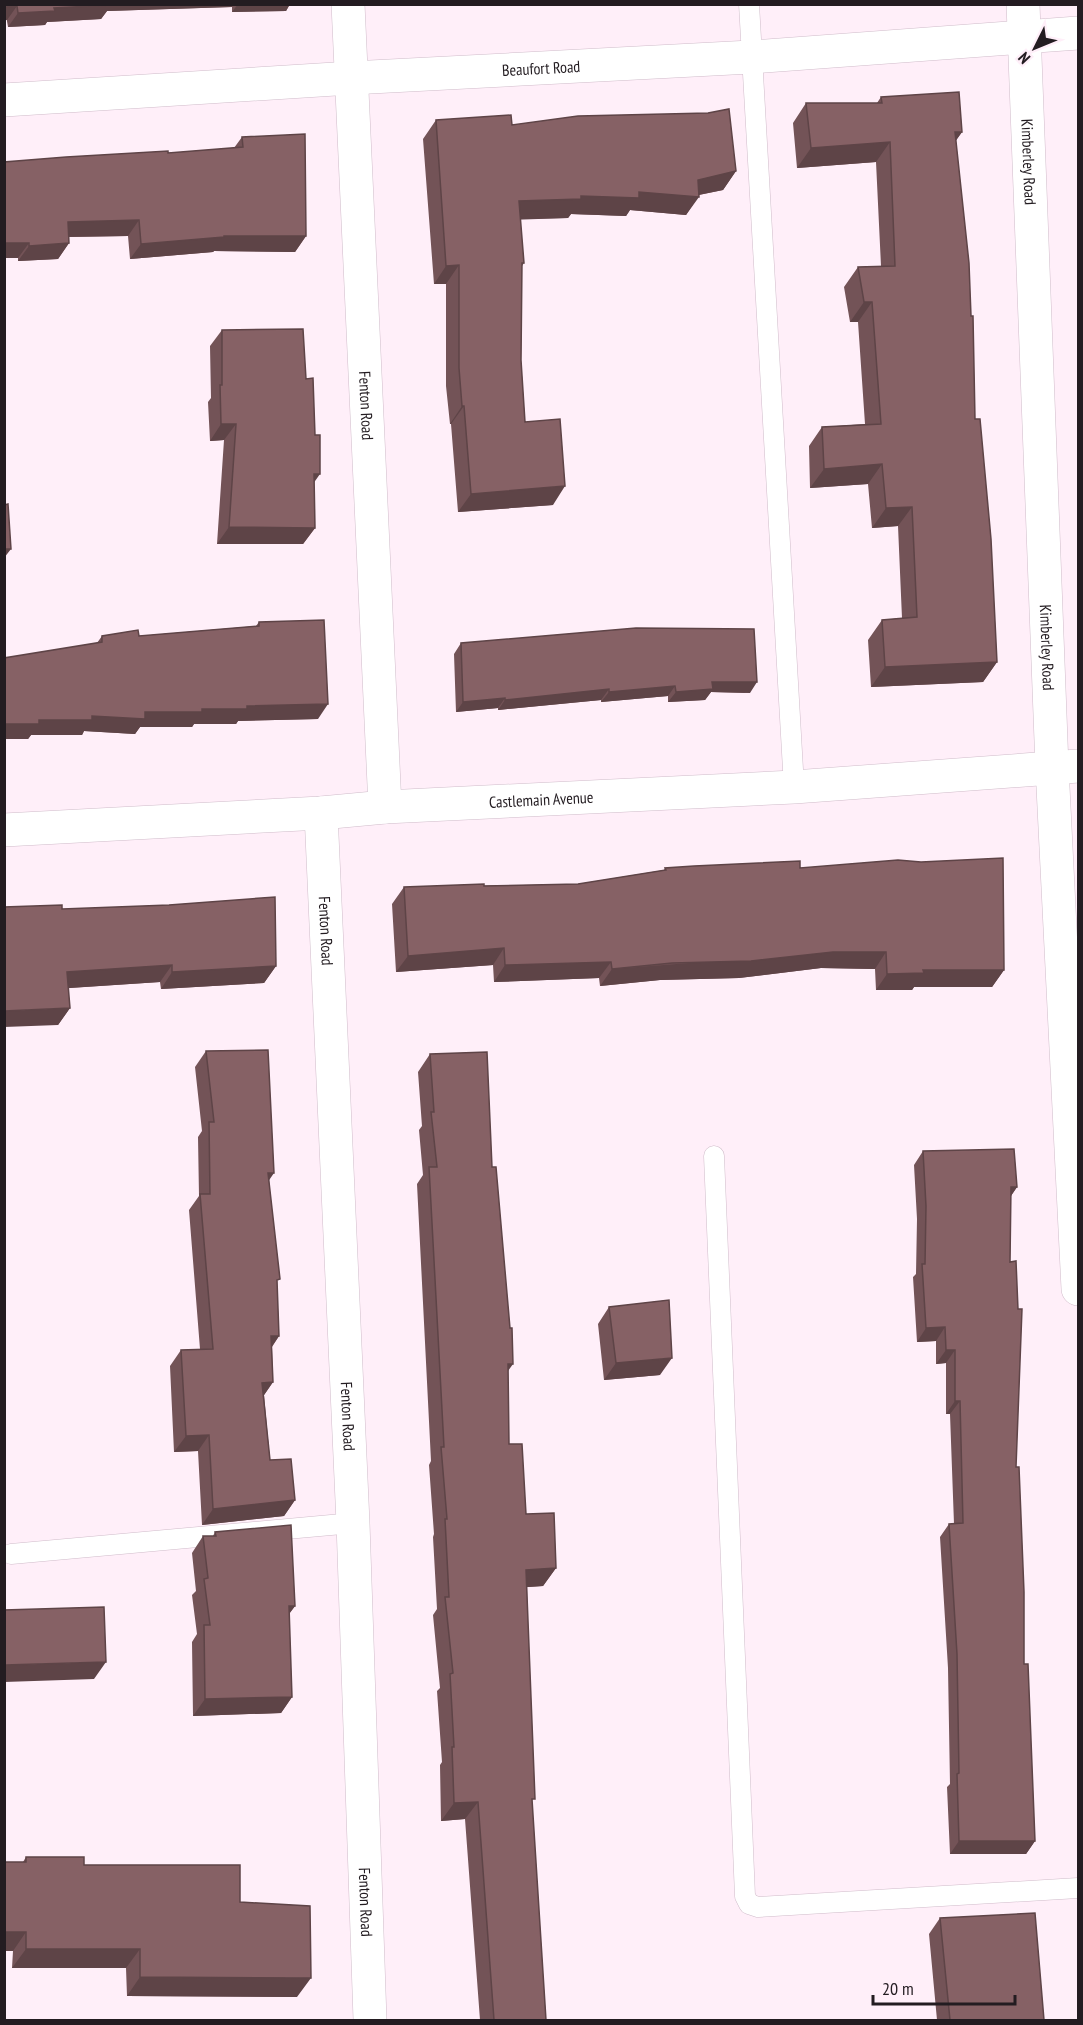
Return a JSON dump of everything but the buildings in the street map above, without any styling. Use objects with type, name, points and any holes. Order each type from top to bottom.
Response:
[{"type":"street","name":"Fenton Road","points":[[348,4],[385,807]]},
{"type":"street","name":"Kimberley Road","points":[[1023,4],[1065,766],[1078,1289]]},
{"type":"street","name":"Beaufort Road","points":[[4,100],[351,78],[751,57],[1078,33]]},
{"type":"street","name":"Castlemain Avenue","points":[[4,830],[321,813],[385,807],[794,787],[1065,766]]},
{"type":"street","name":"Fenton Road","points":[[321,813],[353,1523],[370,2020]]},
{"type":"lane","points":[[749,4],[794,787]]},
{"type":"lane","points":[[714,1156],[745,1896],[749,1904],[758,1907],[1078,1888]]},
{"type":"lane","points":[[11,1554],[353,1523]]}]
